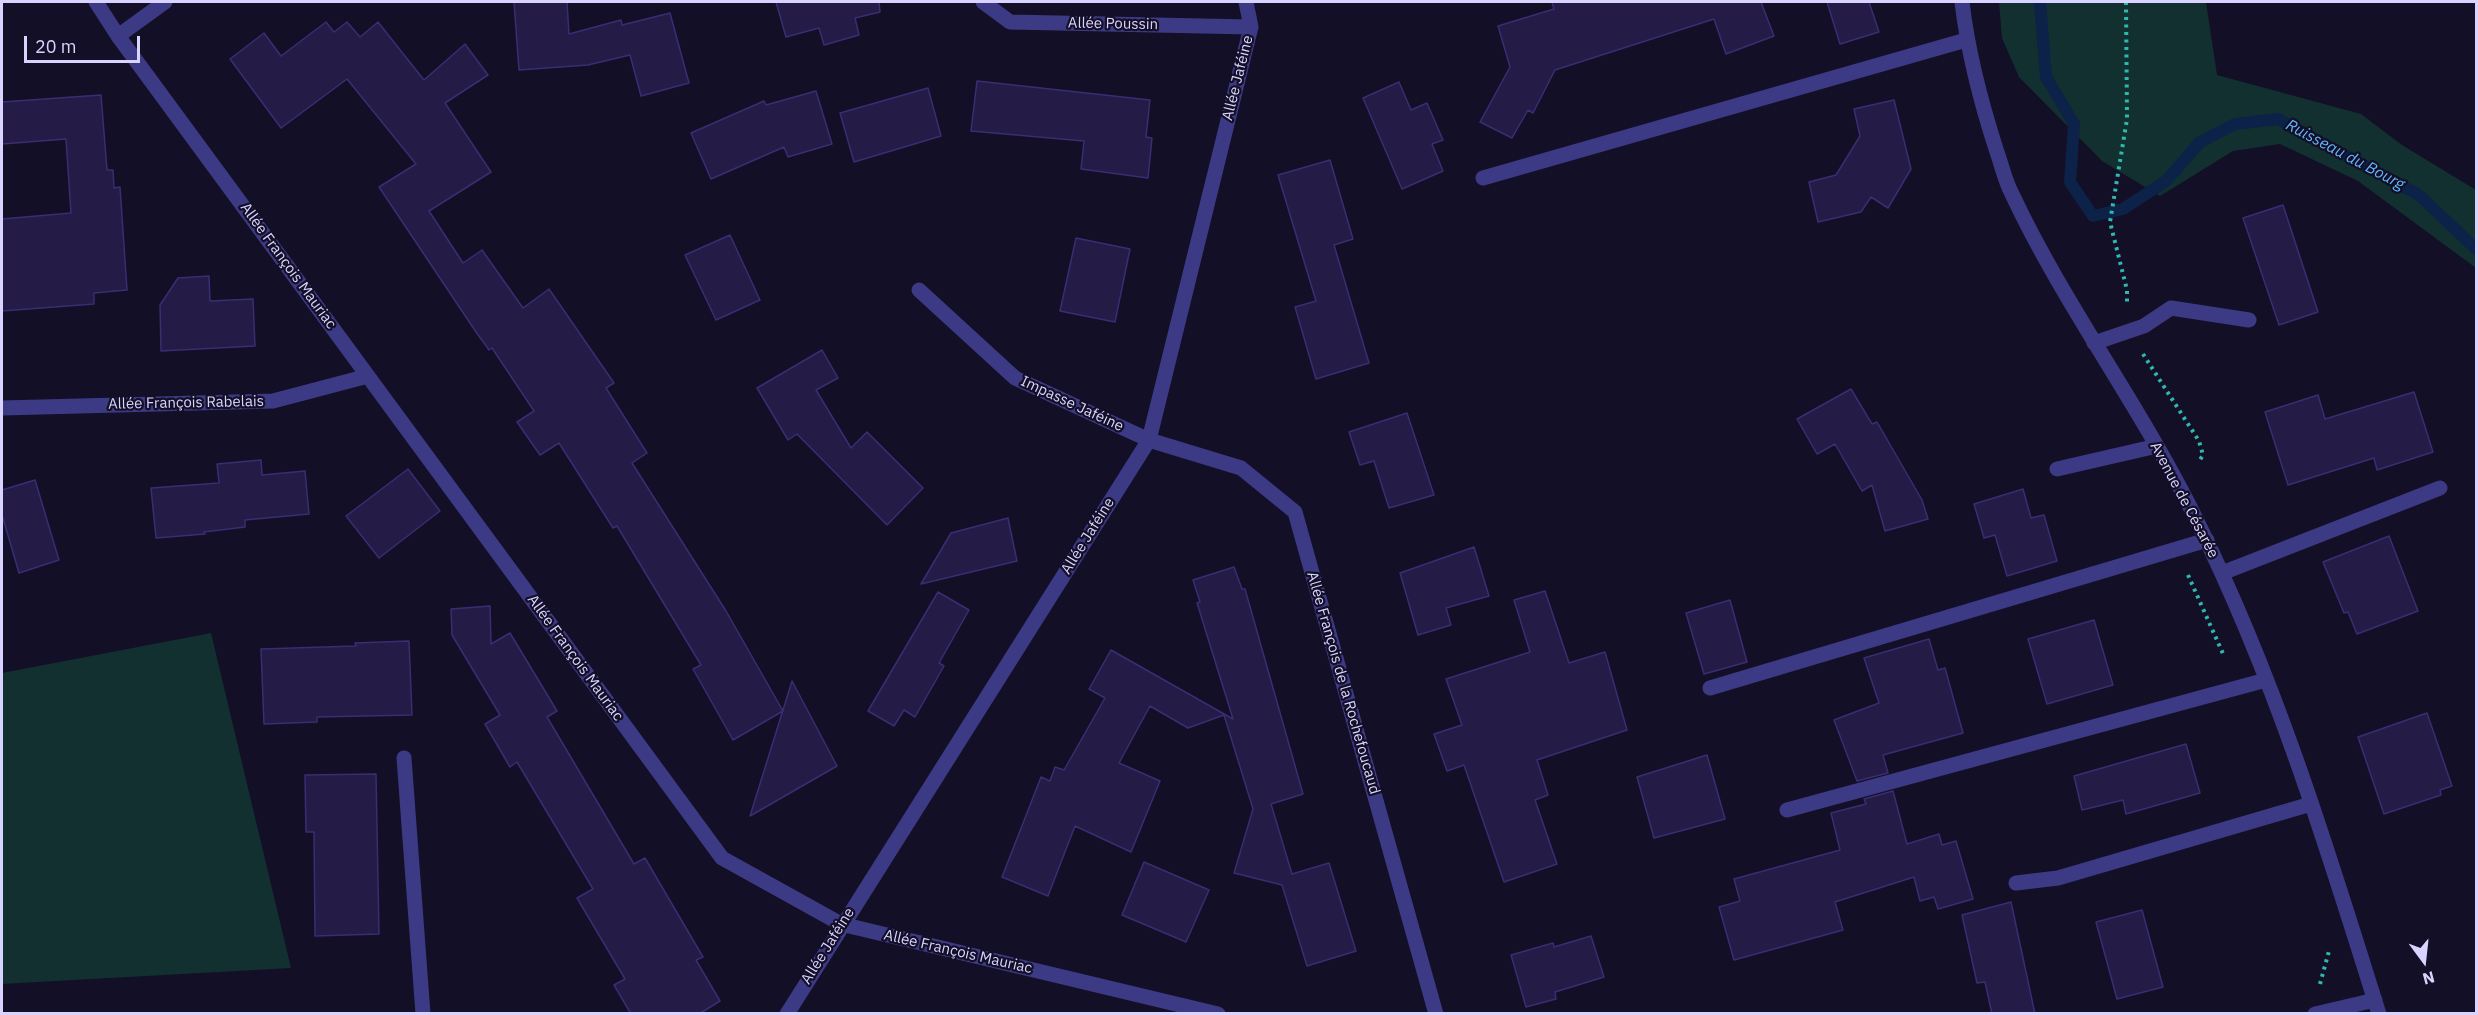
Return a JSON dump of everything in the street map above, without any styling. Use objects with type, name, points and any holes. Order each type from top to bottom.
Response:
[{"type":"street","name":"Allée François Mauriac","points":[[96,2],[118,36],[722,858],[841,924],[1218,1014]]},
{"type":"street","points":[[118,36],[165,2]]},
{"type":"street","name":"Allée Poussin","points":[[983,2],[1010,21],[1251,27]]},
{"type":"street","name":"Allée Jaféine","points":[[787,1014],[841,924],[1149,440],[1251,27],[1246,2]]},
{"type":"street","name":"Avenue de Césarée","points":[[1962,2],[1966,40],[1986,120],[2011,192],[2094,343],[2176,479],[2222,573],[2266,680],[2311,804],[2377,1007]]},
{"type":"street","points":[[1483,178],[1966,40]]},
{"type":"street","name":"Impasse Jaféine","points":[[919,290],[1015,378],[1149,440]]},
{"type":"street","points":[[2094,343],[2144,326],[2171,308],[2249,320]]},
{"type":"street","name":"Allée François Rabelais","points":[[2,408],[273,401],[368,376]]},
{"type":"street","name":"Allée François de la Rochefoucaud","points":[[1149,440],[1241,468],[1295,512],[1436,1014]]},
{"type":"street","points":[[2057,469],[2157,446]]},
{"type":"street","points":[[2222,573],[2440,488]]},
{"type":"street","points":[[1710,688],[2207,540]]},
{"type":"street","points":[[1787,810],[2266,680]]},
{"type":"street","points":[[404,758],[423,1014]]},
{"type":"street","points":[[2016,883],[2058,878],[2311,804]]},
{"type":"street","points":[[2322,1012],[2377,1007]]},
{"type":"path","points":[[2126,2],[2127,119],[2110,222],[2127,290],[2127,330],[2199,441],[2203,455],[2194,468],[2176,479]]},
{"type":"path","points":[[2176,550],[2239,689]]},
{"type":"path","points":[[2322,1012],[2319,981],[2330,953],[2326,942]]},
{"type":"green space","points":[[1999,2],[2206,2],[2217,75],[2361,114],[2402,145],[2476,190],[2476,268],[2358,181],[2280,144],[2233,151],[2160,196],[2102,161],[2019,77],[2002,38]]},
{"type":"green space","points":[[211,633],[291,968],[2,984],[2,673]]},
{"type":"building","points":[[514,2],[567,2],[569,34],[621,20],[622,25],[670,13],[689,83],[641,96],[630,55],[588,65],[519,70]]},
{"type":"building","points":[[776,2],[879,2],[880,12],[855,18],[859,35],[824,45],[819,28],[786,37]]},
{"type":"building","points":[[1552,2],[1761,2],[1774,36],[1726,54],[1714,19],[1555,70],[1533,113],[1528,110],[1512,138],[1480,122],[1510,67],[1498,26],[1554,9]]},
{"type":"building","points":[[1827,2],[1869,2],[1879,32],[1840,44]]},
{"type":"building","points":[[326,22],[334,32],[347,22],[360,37],[378,22],[424,80],[465,44],[488,75],[445,103],[491,172],[429,211],[463,263],[482,250],[523,308],[549,289],[614,383],[606,388],[647,453],[632,463],[726,611],[783,711],[733,740],[693,669],[701,665],[617,526],[613,528],[559,443],[540,455],[517,422],[534,411],[492,348],[489,350],[476,332],[379,187],[416,164],[347,79],[281,128],[230,59],[264,33],[281,56]]},
{"type":"building","points":[[977,81],[1150,100],[1146,137],[1152,138],[1148,178],[1081,169],[1084,141],[971,131]]},
{"type":"building","points":[[1399,82],[1411,110],[1427,103],[1443,140],[1432,144],[1443,171],[1402,189],[1363,98]]},
{"type":"building","points":[[928,88],[941,136],[854,162],[840,113]]},
{"type":"building","points":[[816,91],[832,144],[788,157],[784,147],[711,179],[691,133],[764,101],[766,105]]},
{"type":"building","points":[[101,95],[107,170],[113,170],[114,188],[120,187],[127,290],[94,293],[94,304],[2,311],[2,219],[71,213],[66,139],[2,144],[2,102]]},
{"type":"building","points":[[1894,100],[1911,169],[1888,208],[1871,197],[1861,212],[1818,222],[1809,182],[1836,175],[1860,136],[1854,109]]},
{"type":"building","points":[[1330,160],[1353,239],[1334,245],[1369,363],[1316,379],[1295,307],[1316,301],[1278,175]]},
{"type":"building","points":[[2283,205],[2318,312],[2279,325],[2243,218]]},
{"type":"building","points":[[730,235],[760,300],[716,320],[685,255]]},
{"type":"building","points":[[1076,238],[1130,249],[1115,322],[1060,311]]},
{"type":"building","points":[[209,276],[210,301],[253,299],[255,346],[161,351],[160,305],[178,278]]},
{"type":"building","points":[[822,350],[838,378],[816,390],[851,448],[867,432],[923,488],[887,525],[797,434],[788,440],[757,388]]},
{"type":"building","points":[[1851,389],[1872,424],[1877,422],[1922,500],[1928,519],[1885,531],[1872,485],[1862,491],[1835,444],[1817,454],[1797,419]]},
{"type":"building","points":[[2414,392],[2433,452],[2377,470],[2374,458],[2288,485],[2265,412],[2318,395],[2325,419]]},
{"type":"building","points":[[1407,413],[1434,495],[1389,508],[1374,461],[1360,465],[1349,432]]},
{"type":"building","points":[[261,460],[262,475],[305,471],[309,514],[245,520],[245,527],[204,532],[205,534],[156,538],[151,488],[219,483],[217,464]]},
{"type":"building","points":[[408,469],[440,511],[379,558],[346,516]]},
{"type":"building","points":[[35,480],[59,560],[19,573],[2,515],[2,490]]},
{"type":"building","points":[[2023,489],[2031,518],[2044,515],[2057,561],[2007,576],[1995,535],[1984,538],[1974,504]]},
{"type":"building","points":[[1008,518],[1017,561],[921,584],[951,533]]},
{"type":"building","points":[[2389,536],[2418,611],[2357,634],[2348,612],[2344,613],[2323,562]]},
{"type":"building","points":[[1474,547],[1489,596],[1446,608],[1451,625],[1418,635],[1400,573]]},
{"type":"building","points":[[1234,567],[1242,589],[1245,589],[1303,794],[1271,804],[1292,874],[1329,863],[1356,951],[1307,966],[1282,885],[1234,873],[1253,809],[1224,715],[1188,728],[1150,706],[1119,763],[1160,781],[1131,852],[1075,826],[1048,896],[1002,877],[1041,777],[1050,781],[1055,767],[1064,770],[1105,698],[1089,689],[1111,650],[1233,719],[1197,603],[1200,602],[1193,580]]},
{"type":"building","points":[[1545,591],[1569,663],[1605,652],[1627,730],[1537,760],[1548,795],[1535,800],[1557,864],[1504,882],[1464,765],[1447,771],[1434,734],[1462,725],[1446,679],[1530,652],[1514,600]]},
{"type":"building","points":[[938,592],[969,610],[939,663],[944,666],[915,717],[904,710],[894,726],[868,711]]},
{"type":"building","points":[[1730,600],[1747,662],[1704,674],[1686,613]]},
{"type":"building","points":[[490,606],[491,644],[510,633],[557,711],[547,717],[634,864],[645,858],[703,957],[696,960],[720,1001],[699,1014],[631,1014],[614,985],[625,979],[577,898],[593,889],[517,762],[510,767],[485,724],[500,715],[452,635],[451,609]]},
{"type":"building","points":[[2094,620],[2113,685],[2047,704],[2028,639]]},
{"type":"building","points":[[1929,639],[1938,670],[1945,668],[1963,733],[1883,755],[1888,773],[1857,781],[1834,720],[1879,703],[1864,658]]},
{"type":"building","points":[[409,641],[412,715],[317,717],[317,722],[264,724],[261,649],[356,646],[355,643]]},
{"type":"building","points":[[792,681],[837,766],[750,816]]},
{"type":"building","points":[[2427,713],[2452,786],[2440,790],[2441,795],[2384,814],[2358,737]]},
{"type":"building","points":[[2186,744],[2200,793],[2126,814],[2123,800],[2082,810],[2074,776]]},
{"type":"building","points":[[1707,755],[1725,819],[1654,838],[1637,777]]},
{"type":"building","points":[[376,774],[379,934],[315,936],[314,832],[306,832],[305,775]]},
{"type":"building","points":[[1893,791],[1907,844],[1939,834],[1942,845],[1956,841],[1973,899],[1938,909],[1934,897],[1920,901],[1914,877],[1835,902],[1843,930],[1734,960],[1719,907],[1740,901],[1734,879],[1840,850],[1831,813],[1866,804],[1864,799]]},
{"type":"building","points":[[1144,862],[1209,890],[1186,942],[1122,915]]},
{"type":"building","points":[[2011,902],[2035,1014],[1992,1014],[1985,982],[1977,983],[1962,915]]},
{"type":"building","points":[[2142,910],[2163,987],[2117,999],[2096,922]]},
{"type":"building","points":[[1591,936],[1604,977],[1555,992],[1556,999],[1526,1007],[1511,955],[1553,943],[1554,947]]},
{"type":"waterway","name":"Ruisseau du Bourg","points":[[2040,2],[2046,77],[2074,124],[2070,182],[2093,216],[2123,209],[2166,181],[2200,142],[2235,124],[2278,119],[2419,195],[2476,249]]}]
